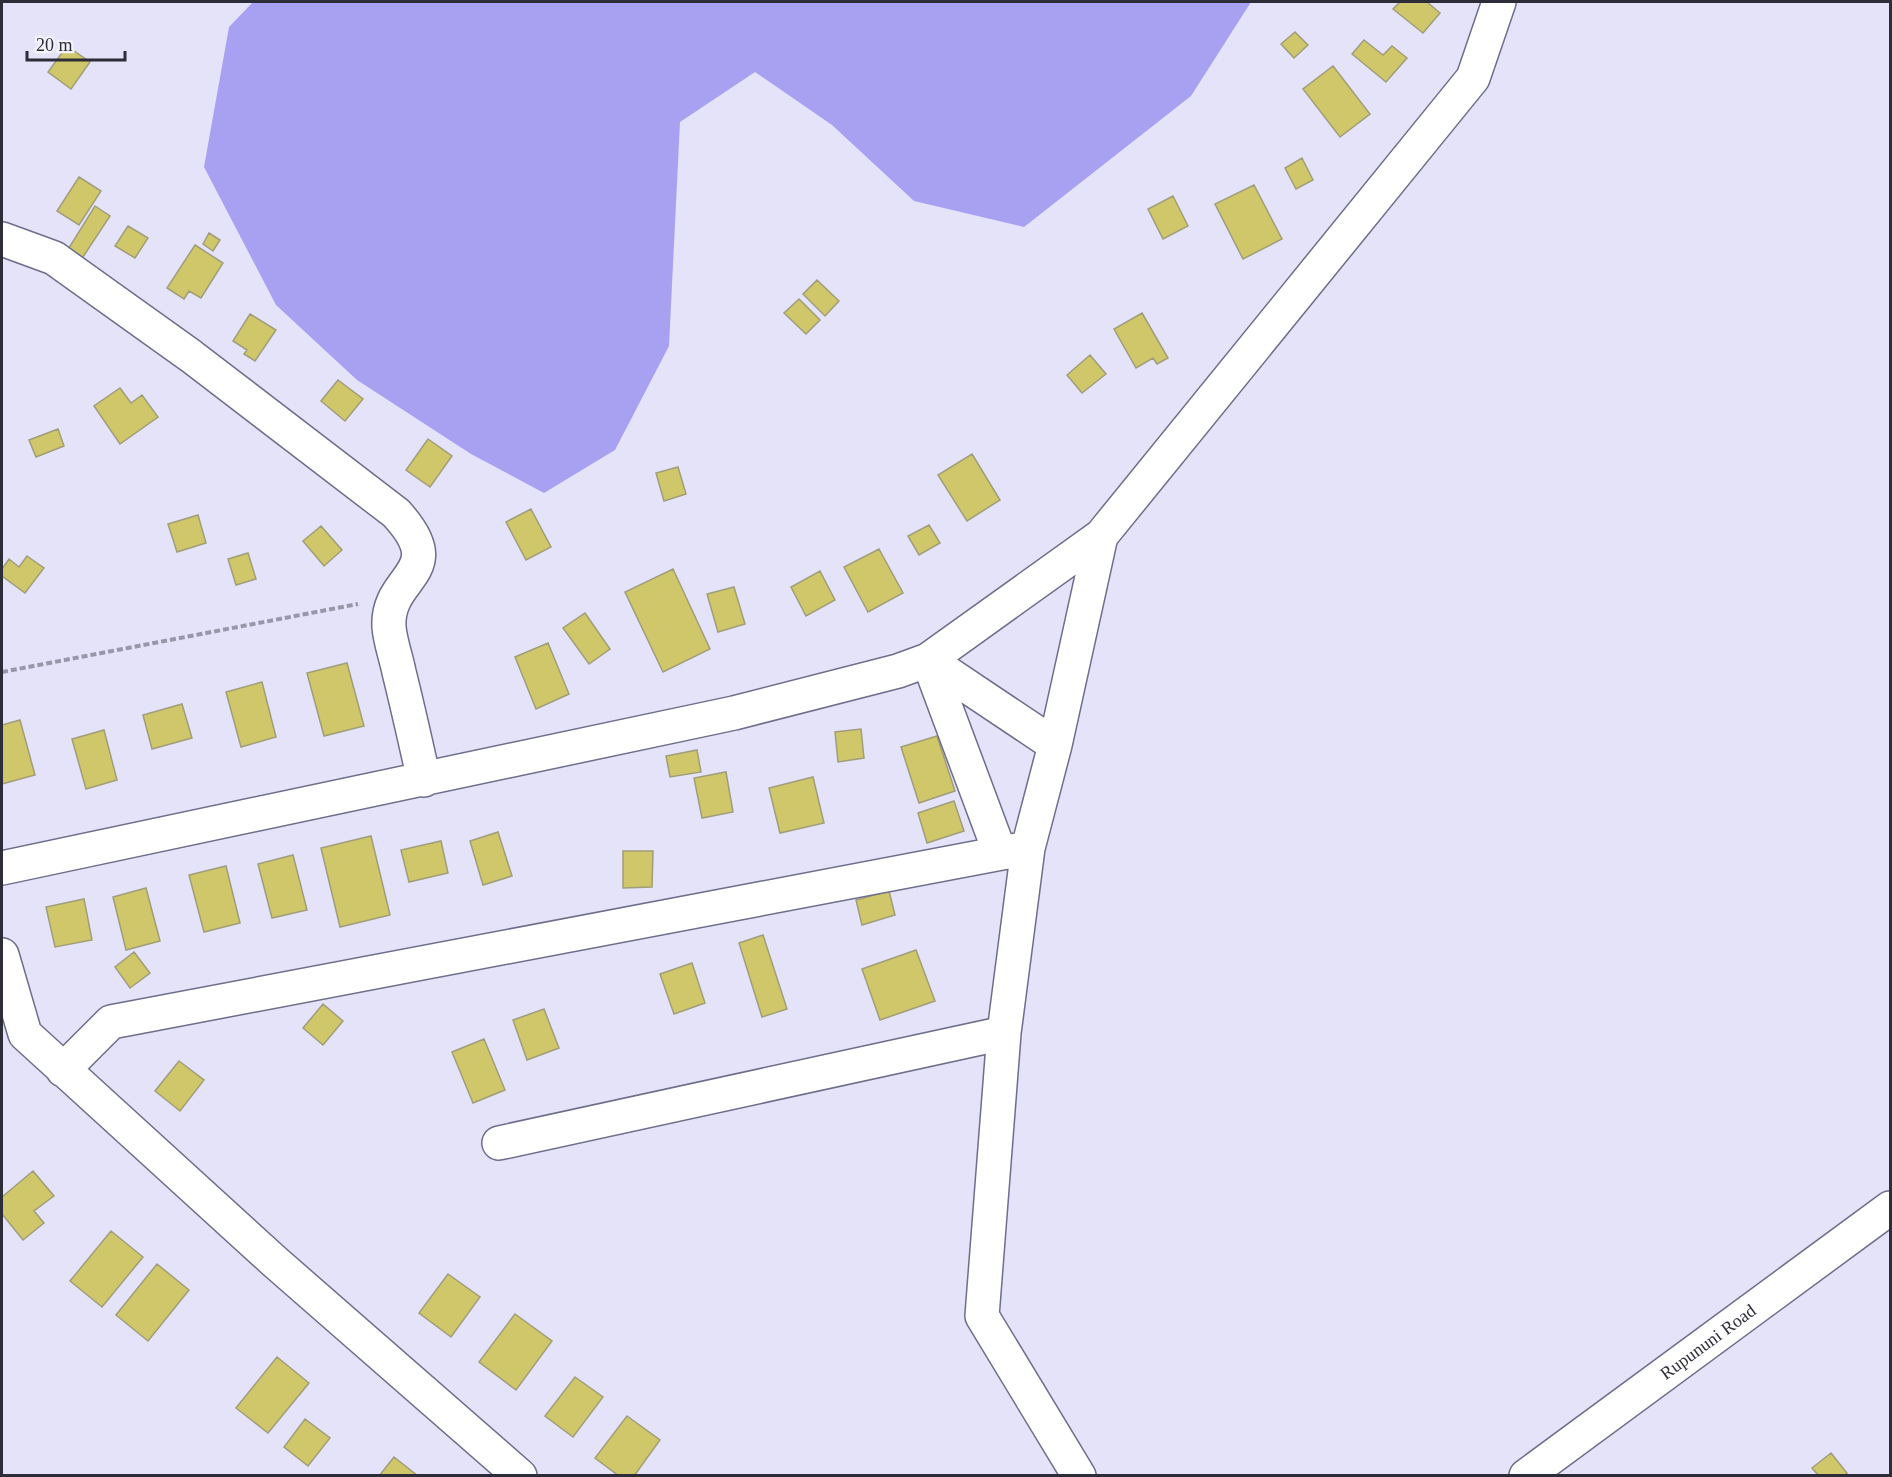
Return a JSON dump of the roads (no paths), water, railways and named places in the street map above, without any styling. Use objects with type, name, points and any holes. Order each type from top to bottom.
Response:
[{"type":"street","points":[[2,868],[734,713],[898,671],[928,660],[1101,536],[1473,78],[1499,2]]},
{"type":"street","points":[[2,239],[54,258],[191,356],[396,513],[412,531],[419,553],[414,574],[394,597],[389,626],[424,780]]},
{"type":"street","points":[[1079,1476],[982,1316],[1004,1034],[1014,850],[1055,745],[1101,536]]},
{"type":"street","points":[[928,660],[1055,745]]},
{"type":"street","points":[[928,660],[1014,850]]},
{"type":"street","points":[[63,1070],[111,1022],[1014,850]]},
{"type":"street","points":[[2,956],[25,1034],[274,1261],[520,1476]]},
{"type":"street","points":[[499,1143],[1004,1034]]},
{"type":"street","name":"Rupununi Road","points":[[1526,1476],[1890,1208]]}]
